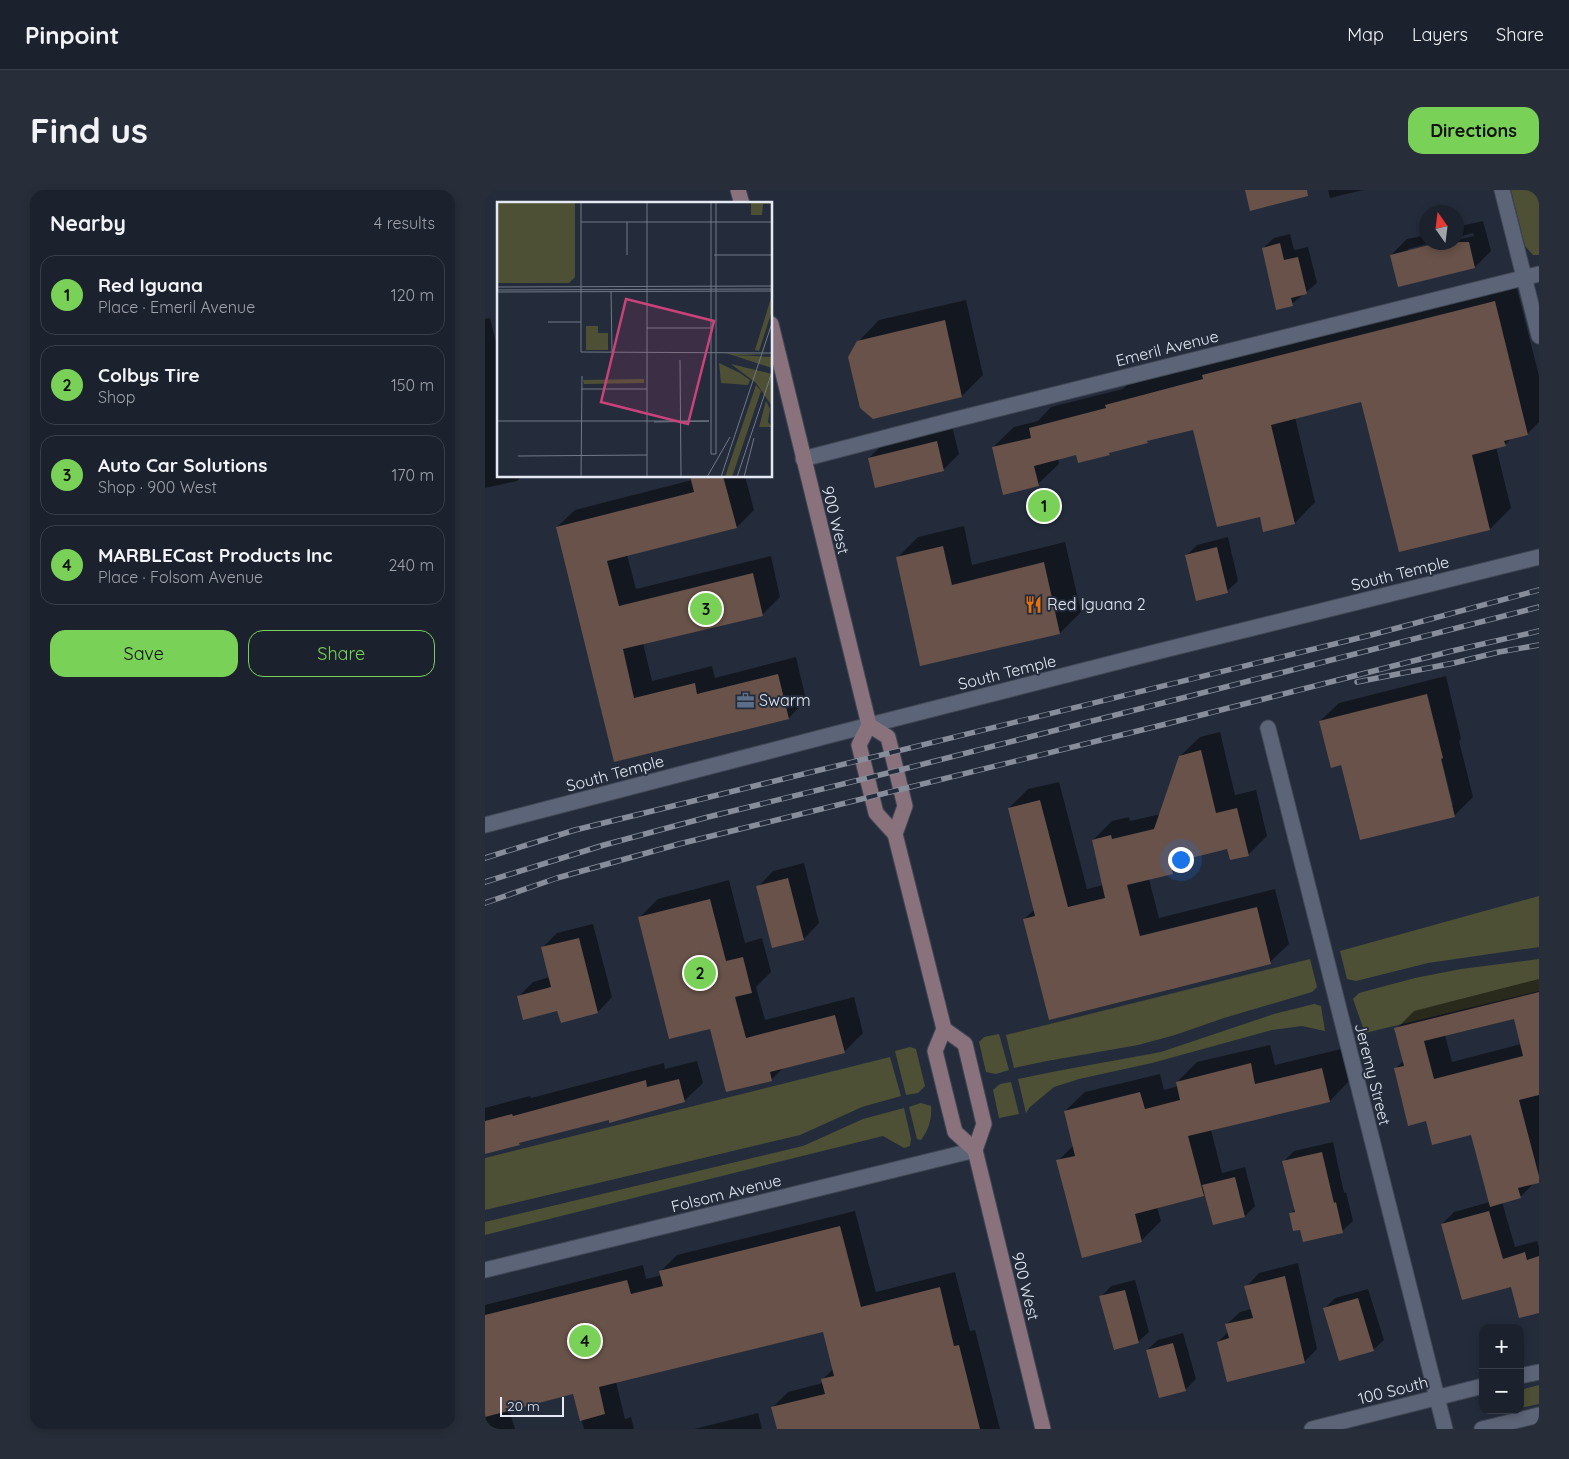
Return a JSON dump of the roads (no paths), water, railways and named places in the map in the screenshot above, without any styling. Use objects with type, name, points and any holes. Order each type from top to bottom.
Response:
[{"type":"main road","name":"900 West","points":[[773,332],[869,725]]},
{"type":"main road","points":[[895,834],[905,806],[887,737],[869,725],[859,745],[877,813],[895,834],[944,1029],[935,1051],[947,1100],[955,1132],[975,1150],[984,1124],[965,1044],[944,1029]]},
{"type":"main road","name":"900 West","points":[[975,1150],[1043,1429]]},
{"type":"street","points":[[1502,190],[1539,336]]},
{"type":"street","name":"Emeril Avenue","points":[[803,459],[1539,274]]},
{"type":"street","name":"South Temple","points":[[485,825],[1160,651],[1539,557]]},
{"type":"street","name":"Jeremy Street","points":[[1268,728],[1445,1429]]},
{"type":"street","name":"Folsom Avenue","points":[[485,1270],[975,1150]]},
{"type":"street","points":[[1524,1375],[1539,1372]]},
{"type":"street","name":"100 South","points":[[1311,1429],[1479,1387]]},
{"type":"street","points":[[1482,1429],[1539,1415]]},
{"type":"railway","points":[[485,858],[575,830],[1371,635],[1539,590]]},
{"type":"railway","points":[[485,882],[604,845],[708,817],[1539,607]]},
{"type":"railway","points":[[485,903],[557,878],[679,844],[1166,724],[1452,651],[1539,631]]},
{"type":"railway","points":[[1357,682],[1539,645]]},
{"type":"place","name":"Red Iguana","points":[[1044,506]]},
{"type":"place","name":"Red Iguana 2","points":[[1033,604]]},
{"type":"place","name":"Auto Car Solutions","points":[[706,609]]},
{"type":"place","name":"Swarm","points":[[745,700]]},
{"type":"place","name":"Colbys Tire","points":[[700,973]]},
{"type":"place","name":"MARBLECast Products Inc","points":[[585,1341]]}]
